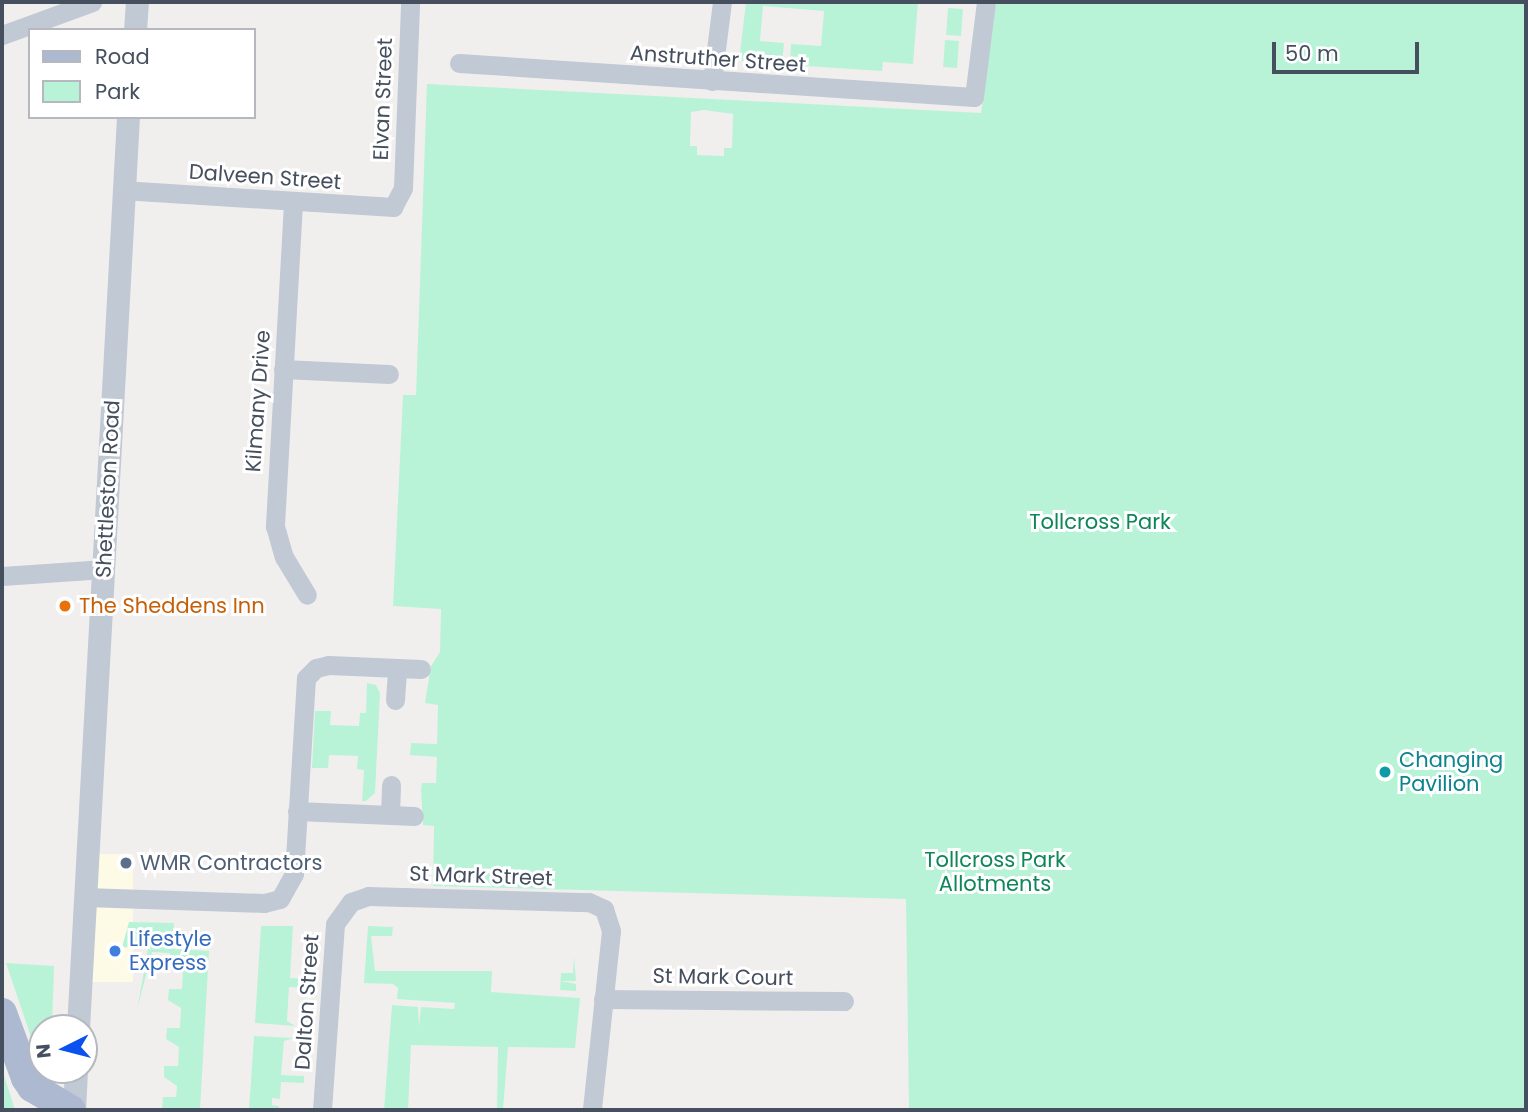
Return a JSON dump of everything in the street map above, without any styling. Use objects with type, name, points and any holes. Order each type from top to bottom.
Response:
[{"type":"main road","points":[[2,1013],[26,1078],[32,1087],[73,1110]]},
{"type":"street","points":[[2,35],[92,2]]},
{"type":"street","points":[[135,28],[137,2]]},
{"type":"street","name":"Elvan Street","points":[[401,198],[410,2]]},
{"type":"street","points":[[712,81],[722,2]]},
{"type":"street","name":"Anstruther Street","points":[[459,63],[974,97],[986,2]]},
{"type":"street","name":"Shettleston Road","points":[[79,1014],[128,119]]},
{"type":"street","name":"Dalveen Street","points":[[122,190],[382,208],[393,206],[401,198]]},
{"type":"street","name":"Kilmany Drive","points":[[293,203],[275,526],[284,557],[307,595]]},
{"type":"street","points":[[283,369],[389,374]]},
{"type":"street","points":[[2,576],[105,569]]},
{"type":"street","points":[[85,897],[264,903],[280,898],[292,882],[306,678],[316,668],[329,665],[421,669]]},
{"type":"street","points":[[396,700],[397,668]]},
{"type":"street","points":[[390,815],[391,785]]},
{"type":"street","points":[[297,811],[414,816]]},
{"type":"street","name":"St Mark Street","points":[[351,902],[368,896],[589,902],[608,914],[611,931],[603,999]]},
{"type":"street","name":"Dalton Street","points":[[322,1110],[334,930],[341,912],[351,902]]},
{"type":"street","points":[[592,1110],[603,999]]},
{"type":"street","name":"St Mark Court","points":[[603,999],[844,1001]]},
{"type":"street","points":[[73,1110],[75,1084]]},
{"type":"shaded area","points":[[92,854],[133,854],[133,982],[92,982]]},
{"type":"green space","points":[[746,2],[918,2],[913,64],[883,62],[882,71],[790,65],[791,44],[821,46],[824,11],[763,6],[760,41],[784,43],[782,64],[739,61]]},
{"type":"green space","name":"Tollcross Park","points":[[996,2],[1526,2],[1526,1110],[909,1110],[906,899],[433,886],[434,826],[423,825],[421,789],[422,783],[436,783],[437,757],[410,755],[411,743],[437,744],[438,705],[425,703],[431,666],[440,652],[441,609],[393,606],[403,395],[416,395],[427,84],[981,113]],"holes":[[[704,110],[733,114],[732,148],[724,148],[724,156],[697,155],[697,146],[690,146],[691,112]]]},
{"type":"green space","points":[[948,8],[963,9],[961,36],[946,35]]},
{"type":"green space","points":[[945,40],[959,41],[957,68],[943,67]]},
{"type":"green space","points":[[367,683],[376,685],[380,693],[375,793],[362,801],[364,770],[357,769],[358,756],[329,755],[328,768],[312,768],[315,711],[331,711],[330,725],[359,726],[360,713],[366,713]]},
{"type":"green space","points":[[129,922],[174,923],[173,949],[209,951],[200,1110],[162,1110],[163,1097],[176,1097],[177,1086],[164,1077],[164,1066],[178,1066],[179,1047],[166,1039],[167,1028],[180,1028],[181,1008],[168,1000],[169,989],[182,989],[183,971],[170,964],[170,953],[152,952],[137,1010],[148,949],[122,947]]},
{"type":"green space","points":[[261,926],[293,926],[290,978],[309,979],[309,988],[289,987],[287,1021],[295,1026],[255,1023]]},
{"type":"green space","points":[[368,926],[393,927],[392,936],[371,936],[375,971],[492,971],[491,992],[580,998],[575,1048],[508,1047],[503,1110],[497,1110],[498,1047],[411,1045],[408,1110],[384,1110],[392,1005],[418,1007],[419,1026],[421,1007],[454,1009],[455,1003],[397,999],[398,988],[393,984],[364,983]]},
{"type":"green space","points":[[574,956],[576,981],[561,981],[576,984],[576,991],[560,990],[561,973],[573,973]]},
{"type":"green space","points":[[6,963],[54,966],[52,1014],[28,1014],[28,1028]]},
{"type":"green space","points":[[254,1036],[294,1038],[284,1041],[281,1075],[304,1076],[304,1083],[281,1082],[280,1099],[272,1098],[272,1105],[279,1106],[279,1110],[249,1110]]},
{"type":"green space","points":[[2,1069],[15,1110],[2,1110]]},
{"type":"place","name":"The Sheddens Inn","points":[[65,606]]},
{"type":"place","name":"Changing Pavilion","points":[[1385,772]]},
{"type":"place","name":"WMR Contractors","points":[[126,863]]},
{"type":"place","name":"Lifestyle Express","points":[[115,951]]},
{"type":"park label","name":"Tollcross Park Allotments","points":[[995,872]]}]
